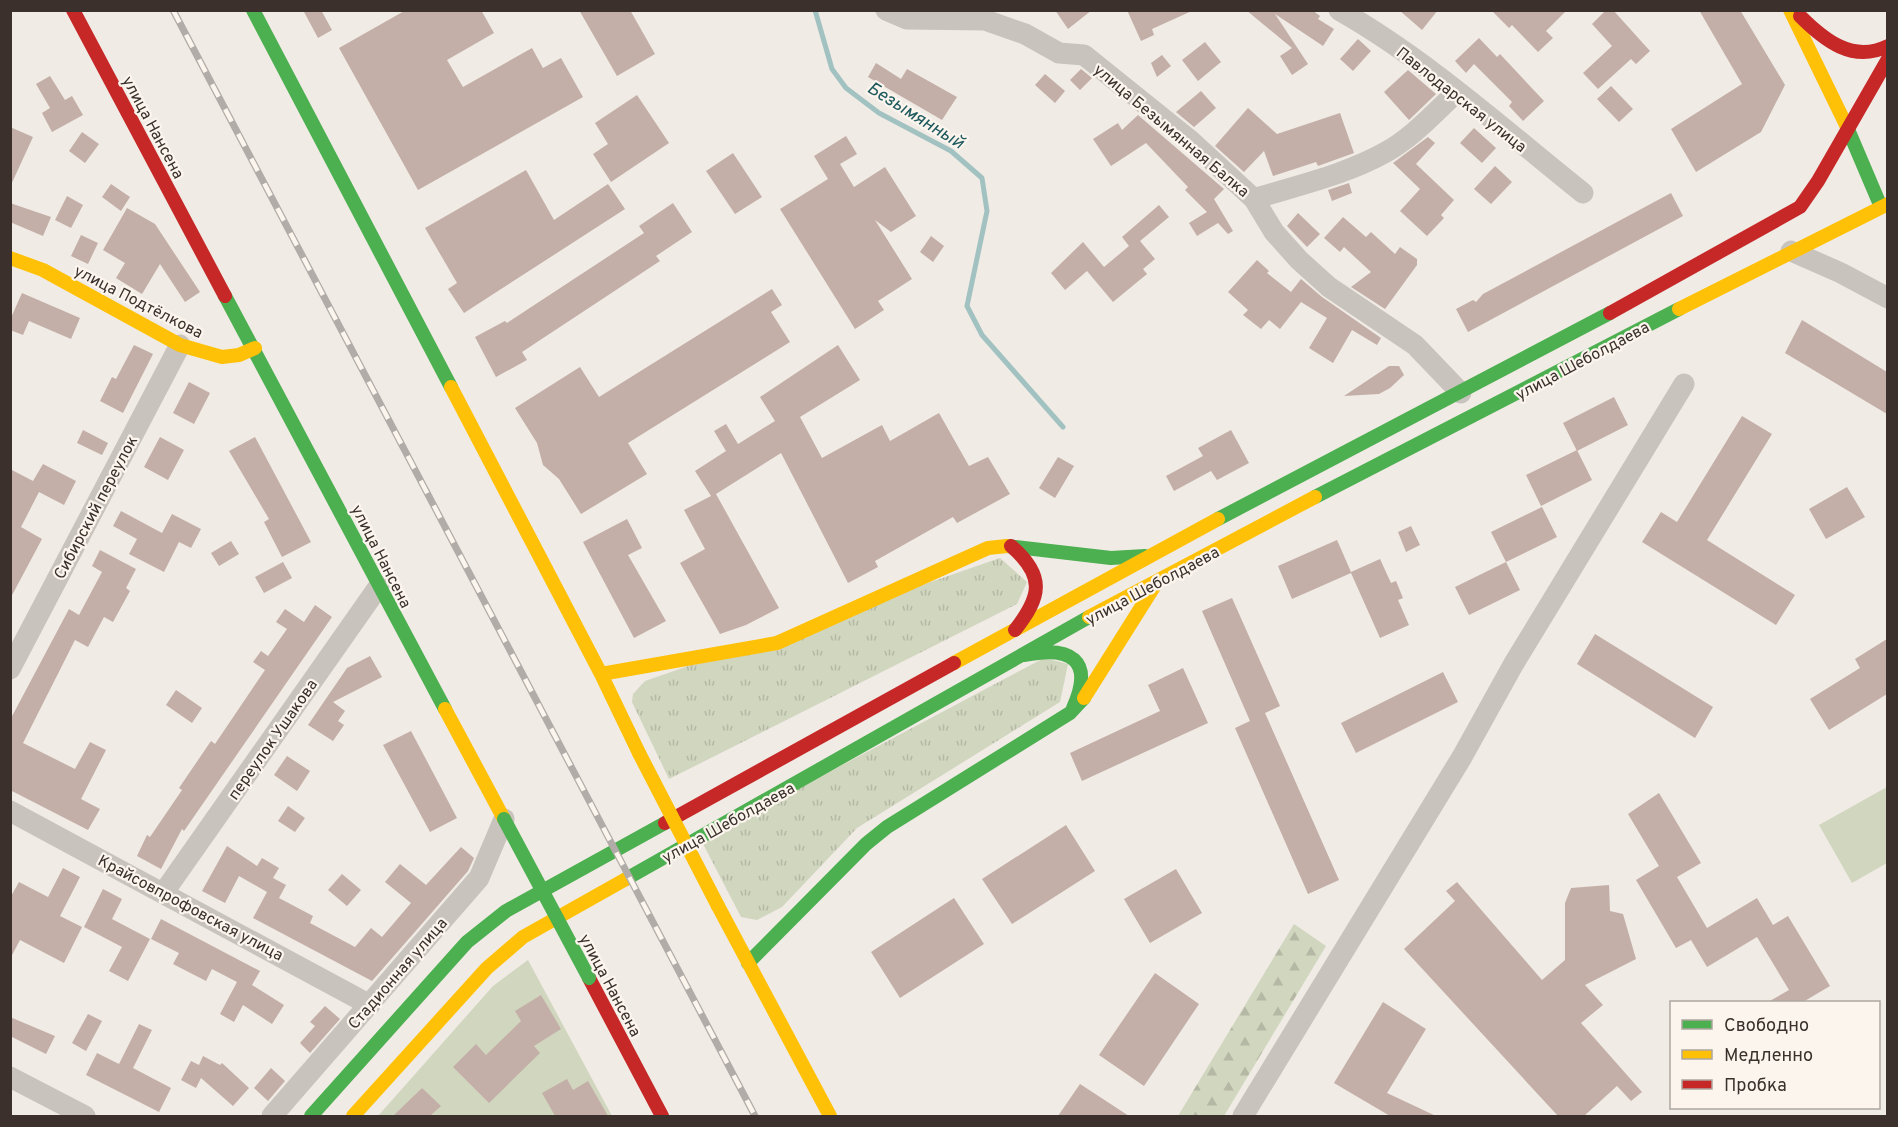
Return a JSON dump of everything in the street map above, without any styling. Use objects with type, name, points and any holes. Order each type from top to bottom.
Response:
[{"type":"main road","name":"улица Нансена","points":[[73,10],[662,1116]]},
{"type":"main road","points":[[254,10],[601,674],[718,906],[830,1116]]},
{"type":"main road","points":[[1790,10],[1885,210]]},
{"type":"main road","points":[[1795,10],[1820,36],[1839,48],[1864,53],[1887,46]]},
{"type":"main road","name":"улица Шеболдаева","points":[[506,911],[1149,555],[1461,393],[1761,231],[1800,207],[1818,182],[1887,58]]},
{"type":"main road","name":"улица Шеболдаева","points":[[353,1116],[480,976],[523,937],[1159,578],[1791,250],[1885,210]]},
{"type":"main road","name":"улица Подтёлкова","points":[[10,258],[43,270],[180,345],[222,357],[239,355],[255,348]]},
{"type":"main road","points":[[601,674],[777,643],[964,556],[988,548],[1011,546],[1110,558],[1149,555]]},
{"type":"main road","points":[[1011,546],[1023,555],[1033,571],[1037,591],[1033,607],[1013,632]]},
{"type":"main road","points":[[748,963],[866,844],[887,827],[1070,713],[1090,690],[1159,578]]},
{"type":"main road","points":[[1026,655],[1060,651],[1078,665],[1082,680],[1081,694],[1070,713]]},
{"type":"main road","name":"Стадионная улица","points":[[311,1116],[467,942],[506,911]]},
{"type":"street","name":"улица Безымянная Балка","points":[[886,10],[907,19],[985,20],[1025,34],[1059,53],[1084,55],[1191,141],[1254,199],[1274,232],[1299,260],[1329,287],[1415,345],[1461,393]]},
{"type":"street","name":"Павлодарская улица","points":[[1339,10],[1364,25],[1457,92],[1582,193]]},
{"type":"street","name":"улица Безымянная Балка","points":[[1254,199],[1350,169],[1386,152],[1410,136],[1457,92]]},
{"type":"street","points":[[1791,250],[1887,298]]},
{"type":"street","name":"Сибирский переулок","points":[[10,669],[180,345]]},
{"type":"street","points":[[1243,1116],[1462,757],[1513,665],[1684,384]]},
{"type":"street","name":"переулок Ушакова","points":[[164,892],[379,586]]},
{"type":"street","name":"Крайсовпрофовская улица","points":[[10,811],[370,1005]]},
{"type":"street","name":"Стадионная улица","points":[[272,1116],[479,878],[504,819]]},
{"type":"street","points":[[10,1077],[85,1116]]},
{"type":"green space","points":[[1000,558],[1027,582],[1017,604],[669,779],[632,702],[633,694],[645,681]]},
{"type":"green space","points":[[1044,658],[1068,664],[1060,702],[857,828],[782,907],[757,920],[741,917],[701,840]]},
{"type":"green space","points":[[1887,787],[1887,863],[1852,883],[1819,825]]},
{"type":"green space","points":[[1294,924],[1326,946],[1224,1116],[1178,1116]]},
{"type":"green space","points":[[528,960],[612,1116],[378,1116],[493,986]]},
{"type":"building","points":[[303,10],[321,10],[332,30],[318,38]]},
{"type":"building","points":[[406,10],[481,10],[494,33],[447,60],[463,87],[532,48],[543,68],[561,58],[583,97],[418,190],[339,48]]},
{"type":"building","points":[[579,10],[630,10],[655,54],[617,76]]},
{"type":"building","points":[[1055,10],[1092,10],[1068,29]]},
{"type":"building","points":[[1127,10],[1194,10],[1152,29],[1154,35],[1141,41]]},
{"type":"building","points":[[1246,10],[1312,10],[1320,16],[1318,19],[1334,29],[1323,46],[1275,14],[1308,64],[1292,75],[1280,56],[1292,48]]},
{"type":"building","points":[[1399,10],[1438,10],[1422,30]]},
{"type":"building","points":[[1491,10],[1567,10],[1546,31],[1553,38],[1538,52],[1512,25],[1509,28]]},
{"type":"building","points":[[1606,10],[1613,10],[1650,51],[1636,64],[1631,59],[1598,89],[1583,73],[1612,46],[1592,24]]},
{"type":"building","points":[[1699,10],[1740,10],[1785,85],[1761,132],[1696,172],[1671,129],[1742,84]]},
{"type":"building","points":[[1479,38],[1497,57],[1500,54],[1544,101],[1523,121],[1509,106],[1512,102],[1474,64],[1466,73],[1455,61]]},
{"type":"building","points":[[1358,39],[1371,51],[1353,71],[1340,59]]},
{"type":"building","points":[[1205,42],[1221,62],[1198,81],[1182,60]]},
{"type":"building","points":[[1162,55],[1171,66],[1157,77],[1151,63]]},
{"type":"building","points":[[876,63],[901,79],[907,69],[957,97],[942,120],[868,77]]},
{"type":"building","points":[[1081,69],[1092,78],[1080,90],[1070,80]]},
{"type":"building","points":[[1408,70],[1436,94],[1409,120],[1384,92]]},
{"type":"building","points":[[1045,74],[1065,91],[1055,103],[1035,85]]},
{"type":"building","points":[[50,76],[65,100],[72,96],[83,115],[52,132],[42,113],[50,108],[36,84]]},
{"type":"building","points":[[1611,86],[1633,109],[1619,122],[1597,99]]},
{"type":"building","points":[[1201,91],[1216,108],[1194,127],[1176,112]]},
{"type":"building","points":[[637,95],[669,143],[611,182],[593,154],[608,144],[595,123]]},
{"type":"building","points":[[1248,108],[1277,134],[1340,113],[1354,153],[1318,166],[1316,162],[1273,176],[1264,151],[1244,172],[1215,146]]},
{"type":"building","points":[[1138,115],[1224,189],[1214,199],[1233,231],[1228,234],[1218,223],[1197,236],[1189,223],[1207,212],[1185,190],[1188,187],[1146,143],[1111,166],[1093,139],[1118,123],[1122,130]]},
{"type":"building","points":[[10,127],[33,137],[10,187]]},
{"type":"building","points":[[1474,128],[1496,148],[1482,163],[1460,143]]},
{"type":"building","points":[[82,132],[99,144],[85,163],[69,151]]},
{"type":"building","points":[[846,136],[857,154],[840,164],[854,187],[885,167],[916,216],[891,232],[875,220],[912,279],[878,301],[884,310],[855,329],[780,209],[828,179],[814,156]]},
{"type":"building","points":[[1428,137],[1435,143],[1416,164],[1454,200],[1441,215],[1444,218],[1427,236],[1400,211],[1420,189],[1393,163]]},
{"type":"building","points":[[733,153],[762,197],[735,214],[706,171]]},
{"type":"building","points":[[1495,166],[1512,182],[1491,204],[1474,189]]},
{"type":"building","points":[[526,170],[554,220],[608,184],[625,209],[464,313],[448,289],[457,283],[425,228]]},
{"type":"building","points":[[1349,183],[1352,193],[1332,201],[1328,190]]},
{"type":"building","points":[[111,184],[130,197],[121,211],[102,197]]},
{"type":"building","points":[[1671,193],[1683,216],[1468,332],[1456,309],[1473,300],[1476,302],[1483,294]]},
{"type":"building","points":[[67,196],[83,205],[71,228],[55,220]]},
{"type":"building","points":[[10,203],[51,217],[43,236],[10,222]]},
{"type":"building","points":[[673,203],[692,232],[656,256],[660,261],[522,352],[527,360],[496,377],[475,337],[505,321],[507,323],[644,233],[639,226]]},
{"type":"building","points":[[1159,205],[1169,217],[1140,241],[1155,259],[1143,269],[1147,274],[1113,302],[1087,271],[1065,290],[1051,273],[1083,242],[1104,267],[1129,246],[1122,237]]},
{"type":"building","points":[[127,208],[155,224],[200,292],[185,302],[160,264],[142,294],[116,278],[125,263],[103,250]]},
{"type":"building","points":[[1298,213],[1320,234],[1307,247],[1287,226]]},
{"type":"building","points":[[1343,217],[1366,237],[1371,232],[1395,254],[1400,247],[1417,259],[1417,265],[1385,309],[1351,287],[1371,272],[1344,247],[1340,252],[1324,238]]},
{"type":"building","points":[[81,235],[98,243],[88,264],[71,256]]},
{"type":"building","points":[[931,236],[944,246],[933,262],[920,252]]},
{"type":"building","points":[[1257,260],[1269,271],[1267,273],[1291,292],[1301,279],[1322,297],[1381,338],[1377,345],[1352,330],[1333,363],[1309,348],[1327,318],[1301,302],[1280,329],[1269,320],[1261,329],[1243,315],[1248,310],[1228,292]]},
{"type":"building","points":[[772,289],[782,305],[771,312],[790,342],[628,443],[647,474],[581,514],[559,479],[543,465],[537,443],[515,408],[580,367],[599,397]]},
{"type":"building","points":[[22,293],[80,318],[71,339],[29,321],[23,335],[10,330],[10,320]]},
{"type":"building","points":[[1802,320],[1887,372],[1887,414],[1785,353]]},
{"type":"building","points":[[134,345],[153,354],[123,413],[100,401],[112,377],[116,379]]},
{"type":"building","points":[[838,345],[860,380],[800,417],[822,458],[882,425],[890,441],[939,413],[969,466],[988,457],[1010,494],[957,523],[953,517],[875,561],[878,567],[848,583],[781,453],[716,494],[779,608],[746,625],[720,634],[680,563],[705,549],[684,510],[711,496],[695,471],[726,451],[714,431],[726,424],[738,444],[775,421],[760,397]]},
{"type":"building","points":[[1389,366],[1399,366],[1404,375],[1390,388],[1379,394],[1344,396]]},
{"type":"building","points":[[189,382],[210,393],[194,424],[173,413]]},
{"type":"building","points":[[1614,397],[1628,425],[1577,451],[1563,423]]},
{"type":"building","points":[[1742,416],[1772,434],[1707,540],[1795,595],[1776,625],[1642,542],[1661,512],[1677,522]]},
{"type":"building","points":[[83,430],[108,443],[102,455],[77,443]]},
{"type":"building","points":[[1231,430],[1249,463],[1217,480],[1211,471],[1174,491],[1166,476],[1203,456],[1198,448]]},
{"type":"building","points":[[160,437],[184,450],[168,480],[144,467]]},
{"type":"building","points":[[255,437],[311,542],[282,557],[264,522],[269,519],[229,451]]},
{"type":"building","points":[[1577,450],[1592,480],[1541,506],[1526,475]]},
{"type":"building","points":[[1058,457],[1074,466],[1055,498],[1039,488]]},
{"type":"building","points":[[43,464],[76,481],[64,505],[39,492],[21,527],[42,539],[10,599],[10,469],[33,481]]},
{"type":"building","points":[[1847,487],[1865,517],[1826,539],[1809,509]]},
{"type":"building","points":[[1542,507],[1557,537],[1506,562],[1491,532]]},
{"type":"building","points":[[121,511],[162,533],[172,514],[201,529],[191,548],[179,542],[164,572],[129,554],[137,539],[113,526]]},
{"type":"building","points":[[627,519],[642,548],[628,555],[666,621],[634,638],[583,542]]},
{"type":"building","points":[[1411,526],[1420,545],[1406,552],[1398,532]]},
{"type":"building","points":[[1337,540],[1351,572],[1380,559],[1391,583],[1396,581],[1403,598],[1398,600],[1409,625],[1380,638],[1351,573],[1292,599],[1278,566]]},
{"type":"building","points":[[231,541],[239,554],[219,566],[211,553]]},
{"type":"building","points":[[100,550],[136,569],[126,588],[130,591],[113,622],[104,617],[88,647],[75,640],[23,743],[75,769],[90,742],[106,750],[81,799],[100,809],[88,830],[10,790],[10,720],[69,609],[79,615],[102,572],[92,566]]},
{"type":"building","points":[[283,562],[292,578],[264,593],[255,577]]},
{"type":"building","points":[[1506,562],[1520,590],[1469,615],[1455,587]]},
{"type":"building","points":[[1232,598],[1280,706],[1265,713],[1339,880],[1308,894],[1235,728],[1250,721],[1202,611]]},
{"type":"building","points":[[315,605],[332,617],[184,831],[182,829],[161,869],[137,856],[147,835],[150,837],[182,790],[179,788],[211,741],[215,744],[265,670],[253,662],[261,651],[268,656],[287,629],[276,622],[285,609],[304,622]]},
{"type":"building","points":[[1595,634],[1713,707],[1695,738],[1577,664]]},
{"type":"building","points":[[1887,639],[1887,694],[1829,730],[1810,699],[1860,668],[1855,659]]},
{"type":"building","points":[[370,656],[382,677],[333,702],[345,711],[338,721],[344,725],[333,741],[308,725],[347,668]]},
{"type":"building","points":[[1183,668],[1208,723],[1082,781],[1070,753],[1160,711],[1148,685]]},
{"type":"building","points":[[1443,672],[1458,702],[1356,753],[1341,723]]},
{"type":"building","points":[[176,690],[202,708],[192,723],[166,705]]},
{"type":"building","points":[[411,731],[457,818],[430,832],[383,745]]},
{"type":"building","points":[[287,756],[310,771],[297,791],[274,775]]},
{"type":"building","points":[[1659,793],[1701,863],[1677,877],[1707,928],[1757,898],[1773,925],[1788,916],[1830,986],[1805,1001],[1770,1001],[1789,990],[1757,937],[1707,967],[1691,940],[1676,948],[1636,880],[1659,866],[1628,814]]},
{"type":"building","points":[[288,806],[305,818],[295,832],[278,821]]},
{"type":"building","points":[[1066,825],[1095,871],[1012,924],[982,879]]},
{"type":"building","points":[[227,846],[257,866],[262,858],[279,868],[273,878],[286,885],[279,898],[313,916],[310,923],[355,947],[371,928],[382,937],[411,903],[385,882],[400,864],[426,885],[461,847],[474,858],[468,871],[372,981],[253,918],[267,892],[239,876],[225,903],[202,891]]},
{"type":"building","points":[[63,868],[80,877],[60,916],[82,927],[64,963],[20,940],[10,959],[10,898],[19,882],[48,897]]},
{"type":"building","points":[[1176,869],[1202,913],[1150,943],[1124,899]]},
{"type":"building","points":[[342,874],[361,890],[347,906],[328,890]]},
{"type":"building","points":[[1457,882],[1542,980],[1565,960],[1565,903],[1571,888],[1609,885],[1610,911],[1623,914],[1636,959],[1585,985],[1603,1005],[1581,1023],[1642,1092],[1631,1101],[1617,1086],[1584,1116],[1558,1116],[1404,949],[1455,901],[1446,891]]},
{"type":"building","points":[[103,889],[122,899],[112,919],[150,939],[128,981],[109,971],[122,947],[84,927]]},
{"type":"building","points":[[954,898],[984,944],[900,998],[871,952]]},
{"type":"building","points":[[161,919],[260,971],[252,985],[284,1005],[272,1024],[243,1005],[234,1022],[220,1014],[237,982],[212,969],[206,981],[173,964],[179,953],[151,939]]},
{"type":"building","points":[[1155,973],[1199,1004],[1144,1086],[1099,1055]]},
{"type":"building","points":[[541,995],[561,1029],[534,1046],[540,1053],[489,1103],[453,1067],[476,1044],[486,1055],[521,1021],[515,1011]]},
{"type":"building","points":[[1383,1002],[1426,1029],[1387,1093],[1436,1116],[1390,1116],[1334,1083]]},
{"type":"building","points":[[325,1006],[340,1019],[310,1053],[300,1043],[315,1026],[310,1022]]},
{"type":"building","points":[[88,1014],[102,1021],[86,1051],[72,1043]]},
{"type":"building","points":[[10,1017],[55,1036],[46,1054],[10,1036]]},
{"type":"building","points":[[139,1024],[152,1030],[133,1068],[171,1088],[159,1112],[86,1075],[97,1053],[119,1064]]},
{"type":"building","points":[[203,1056],[220,1065],[222,1063],[249,1088],[233,1106],[201,1078],[196,1088],[181,1080],[191,1061],[199,1065]]},
{"type":"building","points":[[271,1068],[285,1081],[268,1101],[254,1088]]},
{"type":"building","points":[[567,1079],[573,1090],[588,1081],[608,1116],[555,1116],[542,1093]]},
{"type":"building","points":[[1080,1084],[1129,1116],[1058,1116]]},
{"type":"building","points":[[422,1088],[441,1106],[430,1116],[393,1116]]},
{"type":"waterway","name":"Безымянный","points":[[815,10],[832,69],[846,88],[879,113],[951,151],[982,178],[987,211],[967,306],[982,335],[1063,427]]},
{"type":"railway","points":[[173,10],[755,1116]]},
{"type":"traffic: fast","points":[[253,10],[451,387]]},
{"type":"traffic: fast","points":[[1847,127],[1881,207]]},
{"type":"traffic: fast","points":[[225,296],[445,709]]},
{"type":"traffic: fast","points":[[1315,497],[1679,309]]},
{"type":"traffic: fast","points":[[1218,519],[1610,313]]},
{"type":"traffic: fast","points":[[1007,546],[1111,558],[1145,556]]},
{"type":"traffic: fast","points":[[626,879],[1089,617]]},
{"type":"traffic: fast","points":[[1025,655],[1055,653],[1066,655],[1074,660],[1079,667],[1081,678],[1073,708]]},
{"type":"traffic: fast","points":[[748,963],[866,844],[887,827],[1070,713],[1084,698]]},
{"type":"traffic: fast","points":[[504,819],[589,978]]},
{"type":"traffic: fast","points":[[311,1116],[467,942],[506,911],[665,823]]},
{"type":"traffic: slow","points":[[1790,10],[1847,127]]},
{"type":"traffic: slow","points":[[1679,309],[1888,204]]},
{"type":"traffic: slow","points":[[10,258],[43,270],[180,345],[222,357],[239,355],[255,348]]},
{"type":"traffic: slow","points":[[451,387],[601,674],[639,753]]},
{"type":"traffic: slow","points":[[1089,617],[1315,497]]},
{"type":"traffic: slow","points":[[954,663],[1218,519]]},
{"type":"traffic: slow","points":[[601,674],[777,643],[988,548],[1007,546]]},
{"type":"traffic: slow","points":[[1084,698],[1157,582]]},
{"type":"traffic: slow","points":[[445,709],[504,819]]},
{"type":"traffic: slow","points":[[639,753],[718,906]]},
{"type":"traffic: slow","points":[[353,1116],[487,968],[523,937],[626,879]]},
{"type":"traffic: slow","points":[[718,906],[830,1116]]},
{"type":"traffic: jam","points":[[73,10],[225,296]]},
{"type":"traffic: jam","points":[[1800,16],[1819,34],[1851,51],[1875,51],[1888,46]]},
{"type":"traffic: jam","points":[[1610,313],[1800,207],[1818,181],[1888,59]]},
{"type":"traffic: jam","points":[[1011,546],[1030,567],[1035,577],[1036,587],[1030,607],[1015,630]]},
{"type":"traffic: jam","points":[[665,823],[954,663]]},
{"type":"traffic: jam","points":[[589,978],[662,1116]]}]
